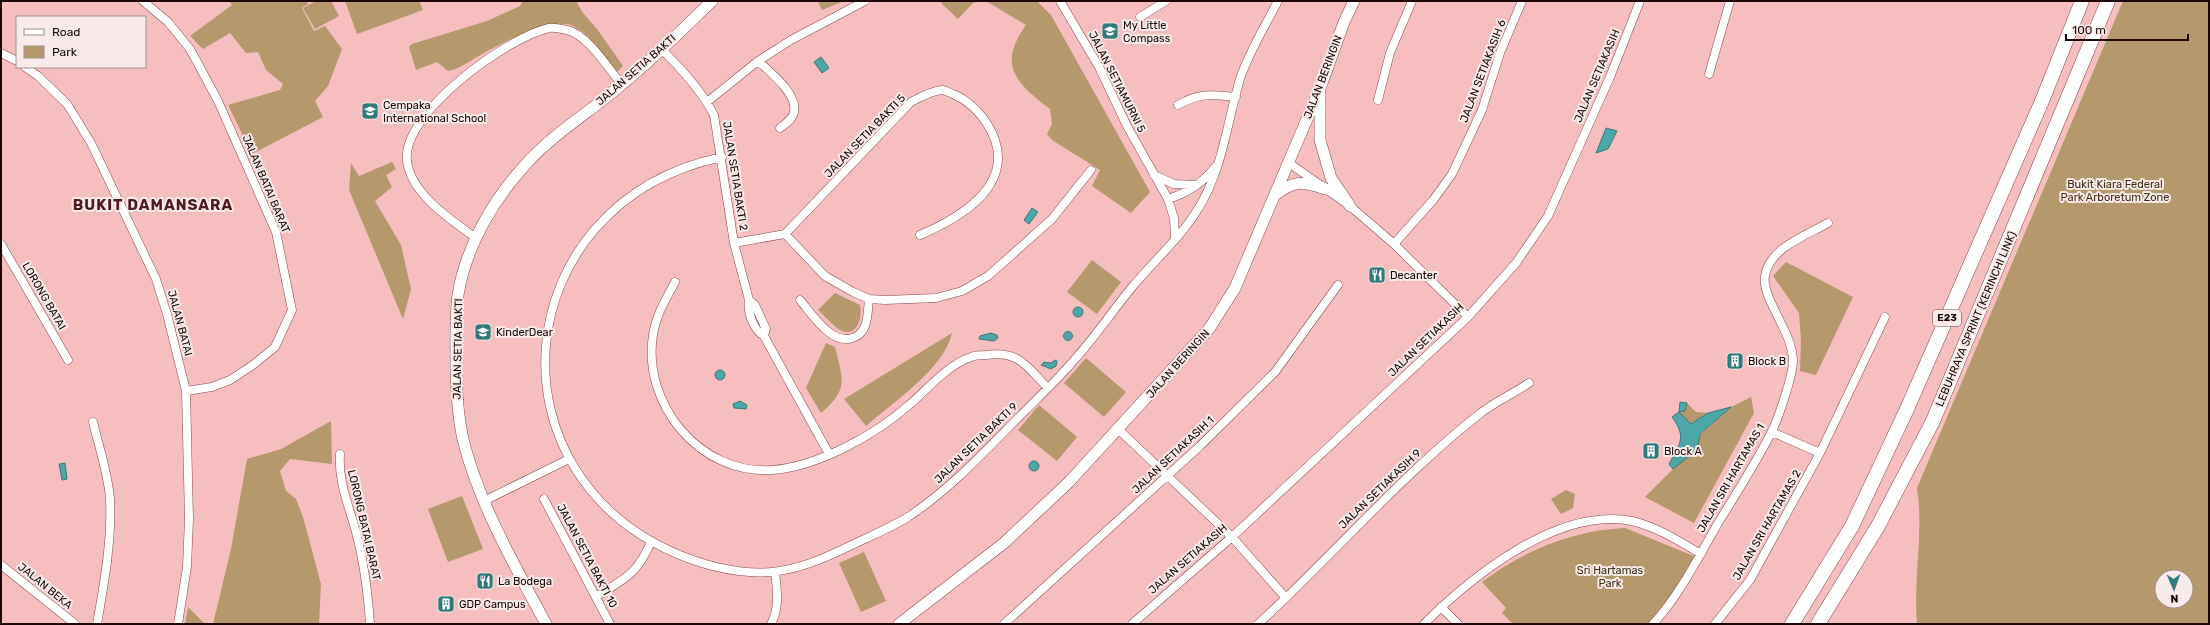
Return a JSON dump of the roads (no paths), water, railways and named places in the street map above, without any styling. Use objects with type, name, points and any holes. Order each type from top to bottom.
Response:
[{"type":"highway","name":"E23","points":[[1792,624],[1852,526],[1907,409],[2042,101],[2082,1]]},
{"type":"highway","name":"LEBUHRAYA SPRINT (KERINCHI LINK)","points":[[1818,624],[1878,526],[1933,421],[2108,1]]},
{"type":"street","name":"JALAN BATAI BARAT","points":[[143,1],[168,22],[190,49],[218,101],[276,232],[292,310],[275,347],[253,365],[230,380],[212,388],[186,390]]},
{"type":"street","name":"JALAN SETIA BAKTI","points":[[546,624],[484,501],[464,446],[457,403],[458,296],[464,266],[476,238],[492,209],[527,163],[562,132],[622,85],[660,48],[693,21],[705,5],[712,1]]},
{"type":"street","points":[[707,102],[758,62],[791,40],[865,1]]},
{"type":"street","name":"JALAN SETIAMURNI 5","points":[[1060,1],[1099,67],[1127,126],[1168,199],[1174,218],[1175,238]]},
{"type":"street","points":[[1140,17],[1166,1]]},
{"type":"street","name":"JALAN SETIA BAKTI 9","points":[[722,157],[672,172],[640,189],[622,201],[591,232],[567,269],[552,310],[548,331],[546,368],[548,397],[553,418],[569,459],[591,491],[609,511],[629,528],[651,542],[674,553],[717,567],[748,571],[775,572],[822,558],[906,518],[952,483],[1048,388],[1076,358],[1102,323],[1192,218],[1204,200],[1218,162],[1243,70],[1278,1]]},
{"type":"street","name":"JALAN BERINGIN","points":[[899,624],[1004,543],[1069,482],[1209,329],[1235,288],[1354,1]]},
{"type":"street","points":[[1378,100],[1390,53],[1412,1]]},
{"type":"street","name":"JALAN SETIAKASIH 6","points":[[1394,244],[1434,199],[1452,174],[1482,110],[1500,53],[1522,1]]},
{"type":"street","name":"JALAN SETIAKASIH","points":[[1132,624],[1232,537],[1468,317],[1516,263],[1548,216],[1610,77],[1640,1]]},
{"type":"street","points":[[1709,74],[1730,1]]},
{"type":"street","points":[[476,238],[440,212],[430,201],[411,174],[407,161],[413,136],[440,97],[462,77],[508,45],[550,28],[568,30],[585,40],[622,85]]},
{"type":"street","name":"JALAN SETIA BAKTI 2","points":[[660,48],[707,102],[714,115],[722,157],[734,243],[749,300],[748,308],[758,333],[764,336],[829,454]]},
{"type":"street","points":[[1,53],[16,60]]},
{"type":"street","points":[[758,62],[777,78],[794,104],[794,112],[790,120],[780,128]]},
{"type":"street","name":"JALAN BATAI","points":[[26,68],[38,76],[67,104],[91,143],[156,279],[168,314],[186,390],[190,519],[187,567],[178,624]]},
{"type":"street","points":[[1320,86],[1320,140],[1331,178],[1350,206]]},
{"type":"street","name":"JALAN SETIA BAKTI 5","points":[[785,234],[911,102],[926,94],[943,90],[961,97],[982,115],[992,133],[997,152],[997,167],[986,190],[973,203],[957,216],[920,235]]},
{"type":"street","points":[[1178,105],[1192,97],[1202,94],[1236,97]]},
{"type":"street","points":[[1168,199],[1188,191],[1197,185],[1211,173],[1218,162]]},
{"type":"street","points":[[1288,163],[1350,206],[1394,244],[1468,317]]},
{"type":"street","points":[[734,243],[785,234],[825,276],[853,292],[869,299],[917,300],[936,298],[962,291],[988,276],[1052,219],[1091,170]]},
{"type":"street","points":[[1153,174],[1174,184],[1197,185]]},
{"type":"street","points":[[1273,197],[1287,185],[1302,182],[1326,189]]},
{"type":"street","name":"JALAN SRI HARTAMAS 1","points":[[1653,624],[1663,613],[1701,554],[1772,432],[1793,365],[1793,352],[1790,339],[1768,294],[1764,276],[1770,263],[1781,250],[1828,223]]},
{"type":"street","name":"LORONG BATAI","points":[[1,244],[68,360]]},
{"type":"street","points":[[675,282],[661,307],[653,335],[652,368],[662,401],[682,433],[706,452],[724,462],[745,468],[770,470],[798,467],[829,454],[883,425],[908,407],[953,366],[971,356],[1000,353],[1009,354],[1016,357],[1048,388]]},
{"type":"street","name":"JALAN SETIAKASIH 1","points":[[1004,624],[1166,475],[1200,446],[1275,372],[1338,285]]},
{"type":"street","points":[[800,300],[826,329],[839,339],[844,340],[854,338],[864,329],[869,299]]},
{"type":"street","name":"JALAN SRI HARTAMAS 2","points":[[1715,624],[1750,580],[1820,454],[1885,317]]},
{"type":"street","name":"JALAN SETIAKASIH 9","points":[[1258,624],[1286,598],[1412,471],[1483,411],[1529,383]]},
{"type":"street","points":[[93,422],[106,476],[110,500],[106,576],[96,624]]},
{"type":"street","points":[[1118,429],[1232,537],[1286,598]]},
{"type":"street","points":[[1772,432],[1820,454]]},
{"type":"street","name":"LORONG BATAI BARAT","points":[[340,454],[340,479],[356,533],[368,593],[370,624]]},
{"type":"street","points":[[484,501],[569,459]]},
{"type":"street","name":"JALAN SETIA BAKTI 10","points":[[544,499],[597,596],[610,624]]},
{"type":"street","points":[[1424,624],[1441,607],[1500,559],[1540,538],[1582,523],[1600,520],[1631,521],[1662,531],[1701,554]]},
{"type":"street","points":[[597,596],[634,572],[643,560],[651,542]]},
{"type":"street","name":"JALAN BEKA","points":[[1,565],[75,624]]},
{"type":"street","points":[[771,624],[778,604],[775,572]]},
{"type":"street","points":[[1441,607],[1458,624]]},
{"type":"water","points":[[821,57],[829,68],[822,73],[814,62]]},
{"type":"water","points":[[1606,128],[1617,131],[1608,149],[1596,153]]},
{"type":"water","points":[[1032,208],[1038,212],[1029,224],[1024,220]]},
{"type":"water","points":[[1076,307],[1080,307],[1082,308],[1082,316],[1076,317],[1073,314],[1073,310]]},
{"type":"water","points":[[1068,331],[1073,336],[1068,341],[1063,336]]},
{"type":"water","points":[[991,333],[997,335],[998,338],[994,341],[979,339],[980,336]]},
{"type":"water","points":[[1055,360],[1057,361],[1056,366],[1051,369],[1041,365],[1044,362],[1051,363]]},
{"type":"water","points":[[720,370],[725,375],[720,380],[715,375]]},
{"type":"water","points":[[740,401],[747,405],[746,409],[734,408],[733,404]]},
{"type":"water","points":[[1680,402],[1687,403],[1685,411],[1679,412]]},
{"type":"water","points":[[1731,407],[1700,434],[1697,450],[1673,469],[1669,464],[1679,446],[1681,435],[1677,424],[1672,417],[1679,412],[1691,424],[1708,413]]},
{"type":"water","points":[[1032,461],[1036,461],[1038,462],[1038,470],[1032,471],[1029,468],[1029,464]]},
{"type":"water","points":[[65,463],[67,479],[62,480],[59,464]]},
{"type":"place","name":"My Little Compass","points":[[1110,31]]},
{"type":"place","name":"Cempaka International School","points":[[370,111]]},
{"type":"place","name":"Decanter","points":[[1377,275]]},
{"type":"place","name":"KinderDear","points":[[483,332]]},
{"type":"place","name":"Block B","points":[[1735,361]]},
{"type":"place","name":"Block A","points":[[1651,451]]},
{"type":"place","name":"La Bodega","points":[[485,581]]},
{"type":"place","name":"GDP Campus","points":[[446,604]]},
{"type":"district","name":"BUKIT DAMANSARA","points":[[153,205]]},
{"type":"park label","name":"Bukit Kiara Federal Park Arboretum Zone","points":[[2115,190]]},
{"type":"park label","name":"Sri Hartamas Park","points":[[1610,576]]}]
